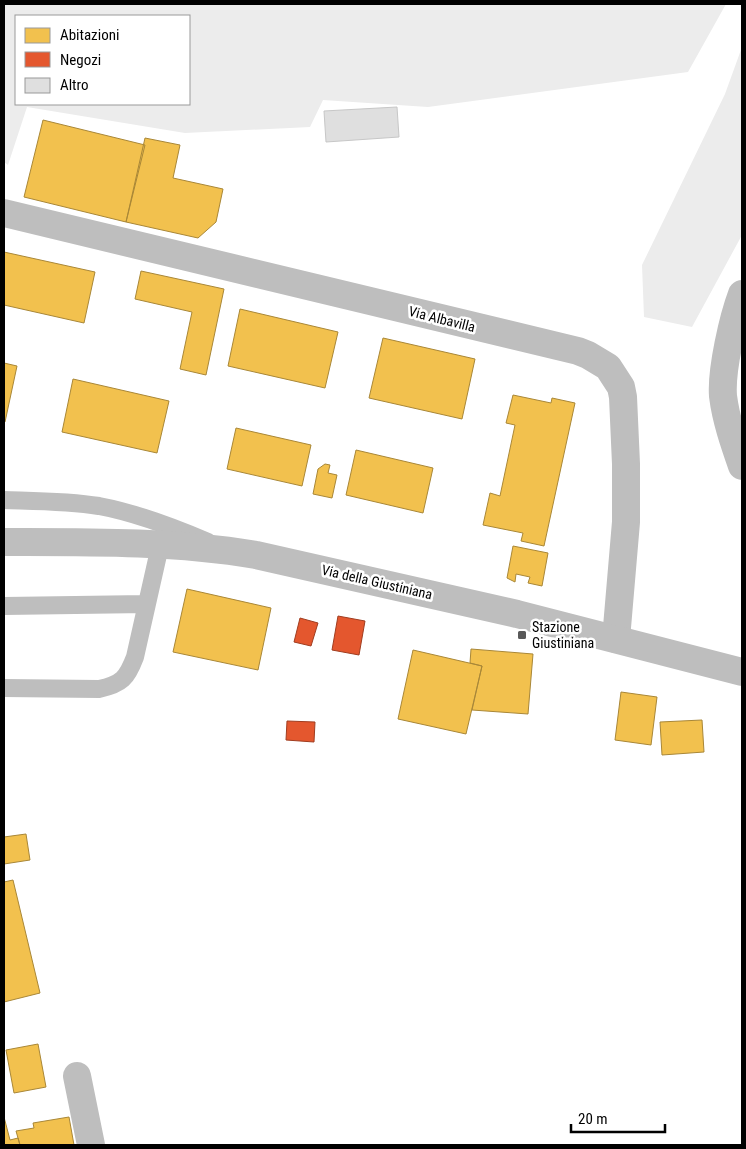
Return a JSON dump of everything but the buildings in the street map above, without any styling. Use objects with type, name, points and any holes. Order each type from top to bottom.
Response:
[{"type":"street","name":"Via Albavilla","points":[[4,213],[569,349],[588,354],[608,367],[621,387],[623,397],[626,464],[626,522],[616,639]]},
{"type":"street","points":[[742,294],[733,324],[723,393],[727,419],[742,466]]},
{"type":"street","name":"Via della Giustiniana","points":[[4,542],[160,546],[224,550],[256,555],[498,610],[742,672]]},
{"type":"street","points":[[77,1076],[91,1145]]},
{"type":"lane","points":[[4,500],[80,504],[117,510],[187,533],[224,550]]},
{"type":"lane","points":[[4,688],[99,689],[122,681],[130,670],[135,657],[160,546]]},
{"type":"lane","points":[[4,606],[146,604]]},
{"type":"shaded area","points":[[4,4],[726,4],[688,72],[428,107],[323,100],[310,127],[185,133],[27,107],[8,165],[4,162]]},
{"type":"shaded area","points":[[742,47],[742,235],[692,327],[644,317],[642,265],[725,94]]},
{"type":"place","name":"Stazione Giustiniana","points":[[522,635]]}]
